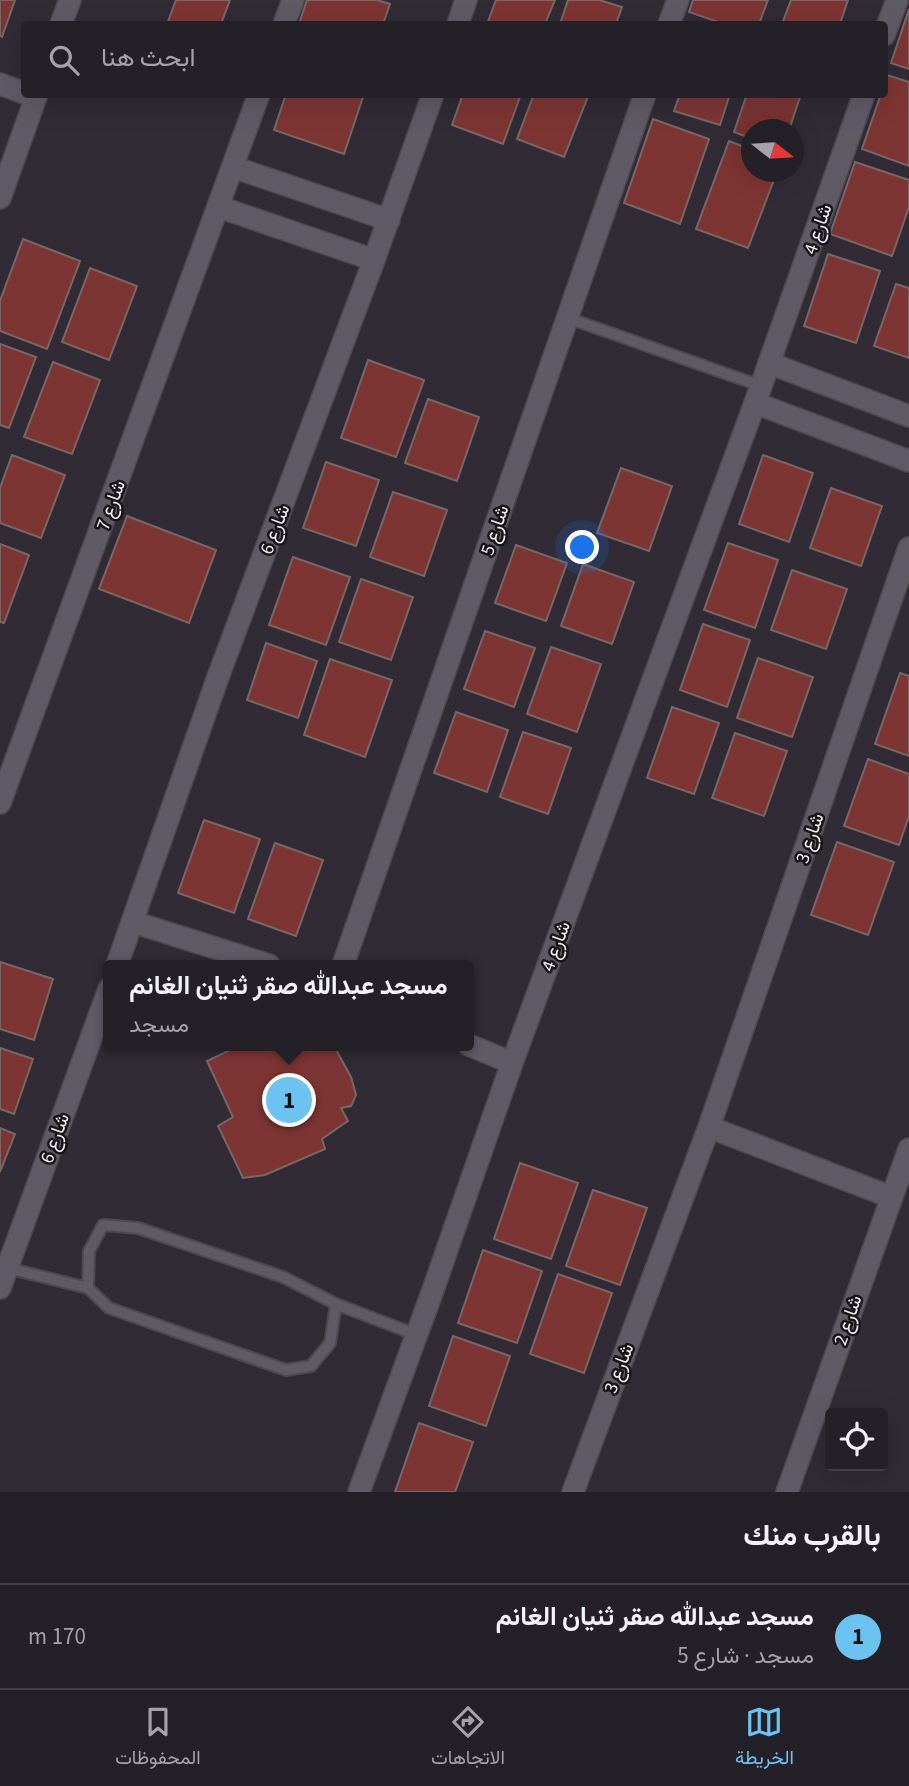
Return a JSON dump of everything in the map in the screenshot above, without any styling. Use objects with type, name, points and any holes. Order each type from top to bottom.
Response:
[{"type":"street","points":[[62,21],[70,0]]},
{"type":"street","points":[[286,21],[293,0]]},
{"type":"street","points":[[459,21],[466,0]]},
{"type":"street","points":[[670,21],[678,0]]},
{"type":"street","points":[[888,24],[897,0]]},
{"type":"street","points":[[0,84],[21,91]]},
{"type":"street","points":[[0,198],[10,139],[30,98]]},
{"type":"street","name":"شارع 7","points":[[0,803],[259,98]]},
{"type":"street","name":"شارع 6","points":[[119,960],[218,677],[389,220],[432,98]]},
{"type":"street","name":"شارع 5","points":[[345,960],[644,98]]},
{"type":"street","name":"شارع 4","points":[[359,1492],[512,1063],[758,395],[863,98]]},
{"type":"street","points":[[233,167],[389,220]]},
{"type":"street","points":[[219,207],[374,260]]},
{"type":"street","points":[[769,363],[909,416]]},
{"type":"street","points":[[758,395],[909,461]]},
{"type":"street","name":"شارع 3","points":[[573,1492],[709,1127],[909,548]]},
{"type":"street","points":[[133,922],[254,960]]},
{"type":"street","name":"شارع 6","points":[[3,1278],[103,1005]]},
{"type":"street","points":[[474,1047],[512,1063]]},
{"type":"street","points":[[709,1127],[891,1197]]},
{"type":"street","name":"شارع 2","points":[[786,1492],[909,1149]]},
{"type":"lane","points":[[568,317],[758,395]]},
{"type":"lane","points":[[88,1289],[89,1251],[103,1225],[138,1228],[283,1277],[336,1304],[417,1335]]},
{"type":"lane","points":[[3,1278],[88,1289],[108,1308],[286,1370],[311,1366],[330,1343],[336,1304]]},
{"type":"building","points":[[0,0],[15,0],[2,37],[0,36]]},
{"type":"building","points":[[176,0],[230,0],[222,21],[168,21]]},
{"type":"building","points":[[307,0],[377,0],[390,4],[384,21],[300,21]]},
{"type":"building","points":[[496,0],[555,0],[546,21],[488,21]]},
{"type":"building","points":[[568,0],[599,0],[622,7],[617,21],[561,21]]},
{"type":"building","points":[[693,0],[768,0],[760,21],[715,21],[689,12]]},
{"type":"building","points":[[791,0],[848,0],[841,21],[783,21]]},
{"type":"building","points":[[909,9],[909,69],[891,63]]},
{"type":"building","points":[[888,75],[909,82],[909,166],[862,149],[880,98],[888,98]]},
{"type":"building","points":[[285,98],[363,98],[344,154],[274,130]]},
{"type":"building","points":[[462,98],[520,98],[503,144],[452,125]]},
{"type":"building","points":[[532,98],[587,98],[564,157],[517,139]]},
{"type":"building","points":[[679,98],[729,98],[720,125],[674,111]]},
{"type":"building","points":[[746,98],[800,98],[793,119],[741,119],[741,135],[734,132]]},
{"type":"building","points":[[653,119],[709,139],[680,224],[624,203]]},
{"type":"building","points":[[729,141],[741,146],[741,182],[773,182],[748,248],[696,229]]},
{"type":"building","points":[[855,162],[909,180],[909,207],[892,256],[830,234]]},
{"type":"building","points":[[23,239],[80,261],[47,349],[0,331],[0,301]]},
{"type":"building","points":[[828,254],[880,271],[856,343],[804,326]]},
{"type":"building","points":[[90,268],[137,286],[109,360],[62,342]]},
{"type":"building","points":[[896,284],[909,288],[909,358],[874,346]]},
{"type":"building","points":[[0,344],[36,357],[9,428],[0,425]]},
{"type":"building","points":[[368,360],[424,380],[396,457],[341,438]]},
{"type":"building","points":[[53,362],[100,380],[72,454],[24,437]]},
{"type":"building","points":[[428,399],[479,417],[457,481],[405,463]]},
{"type":"building","points":[[12,455],[65,475],[41,538],[0,523],[0,488]]},
{"type":"building","points":[[763,455],[813,473],[789,542],[739,524]]},
{"type":"building","points":[[326,462],[379,480],[356,546],[303,528]]},
{"type":"building","points":[[621,468],[672,486],[649,551],[597,533]]},
{"type":"building","points":[[831,488],[882,506],[861,566],[810,548]]},
{"type":"building","points":[[393,492],[447,510],[424,576],[370,557]]},
{"type":"building","points":[[127,516],[216,550],[189,623],[99,589]]},
{"type":"building","points":[[728,543],[778,560],[755,628],[704,610]]},
{"type":"building","points":[[0,544],[29,555],[4,623],[0,622]]},
{"type":"building","points":[[516,545],[567,563],[546,621],[495,603]]},
{"type":"building","points":[[293,557],[350,577],[326,645],[269,625]]},
{"type":"building","points":[[583,564],[634,582],[612,644],[561,626]]},
{"type":"building","points":[[792,570],[847,589],[826,649],[771,630]]},
{"type":"building","points":[[361,579],[413,597],[391,660],[339,642]]},
{"type":"building","points":[[703,624],[750,640],[727,707],[680,690]]},
{"type":"building","points":[[485,631],[535,648],[514,707],[464,689]]},
{"type":"building","points":[[266,643],[317,661],[298,718],[247,700]]},
{"type":"building","points":[[551,647],[601,664],[577,732],[527,714]]},
{"type":"building","points":[[758,658],[813,677],[792,737],[737,718]]},
{"type":"building","points":[[330,659],[392,680],[365,757],[304,735]]},
{"type":"building","points":[[900,673],[909,676],[909,756],[875,744]]},
{"type":"building","points":[[672,707],[719,723],[694,794],[647,778]]},
{"type":"building","points":[[456,712],[508,730],[487,792],[434,773]]},
{"type":"building","points":[[523,732],[571,748],[548,814],[500,797]]},
{"type":"building","points":[[735,733],[787,751],[764,816],[712,798]]},
{"type":"building","points":[[868,759],[909,774],[909,816],[899,845],[844,826]]},
{"type":"building","points":[[204,820],[260,839],[234,913],[178,893]]},
{"type":"building","points":[[837,842],[894,862],[868,935],[811,915]]},
{"type":"building","points":[[275,843],[323,860],[296,936],[248,919]]},
{"type":"building","points":[[0,962],[53,979],[34,1040],[0,1029]]},
{"type":"building","points":[[0,1048],[33,1059],[14,1114],[0,1109]]},
{"type":"building","points":[[228,1051],[337,1051],[351,1077],[356,1095],[351,1106],[341,1108],[348,1121],[322,1139],[325,1149],[265,1175],[243,1178],[218,1126],[233,1117],[207,1061]]},
{"type":"building","points":[[0,1128],[15,1134],[0,1172]]},
{"type":"building","points":[[520,1163],[578,1183],[551,1259],[494,1239]]},
{"type":"building","points":[[593,1190],[647,1208],[620,1285],[566,1266]]},
{"type":"building","points":[[483,1250],[542,1271],[517,1343],[458,1323]]},
{"type":"building","points":[[558,1274],[612,1293],[584,1373],[530,1354]]},
{"type":"building","points":[[453,1336],[510,1356],[486,1426],[429,1406]]},
{"type":"building","points":[[419,1423],[473,1442],[455,1492],[395,1492]]},
{"type":"place","name":"مسجد عبدالله صقر ثنيان الغانم","points":[[289,1100]]}]
